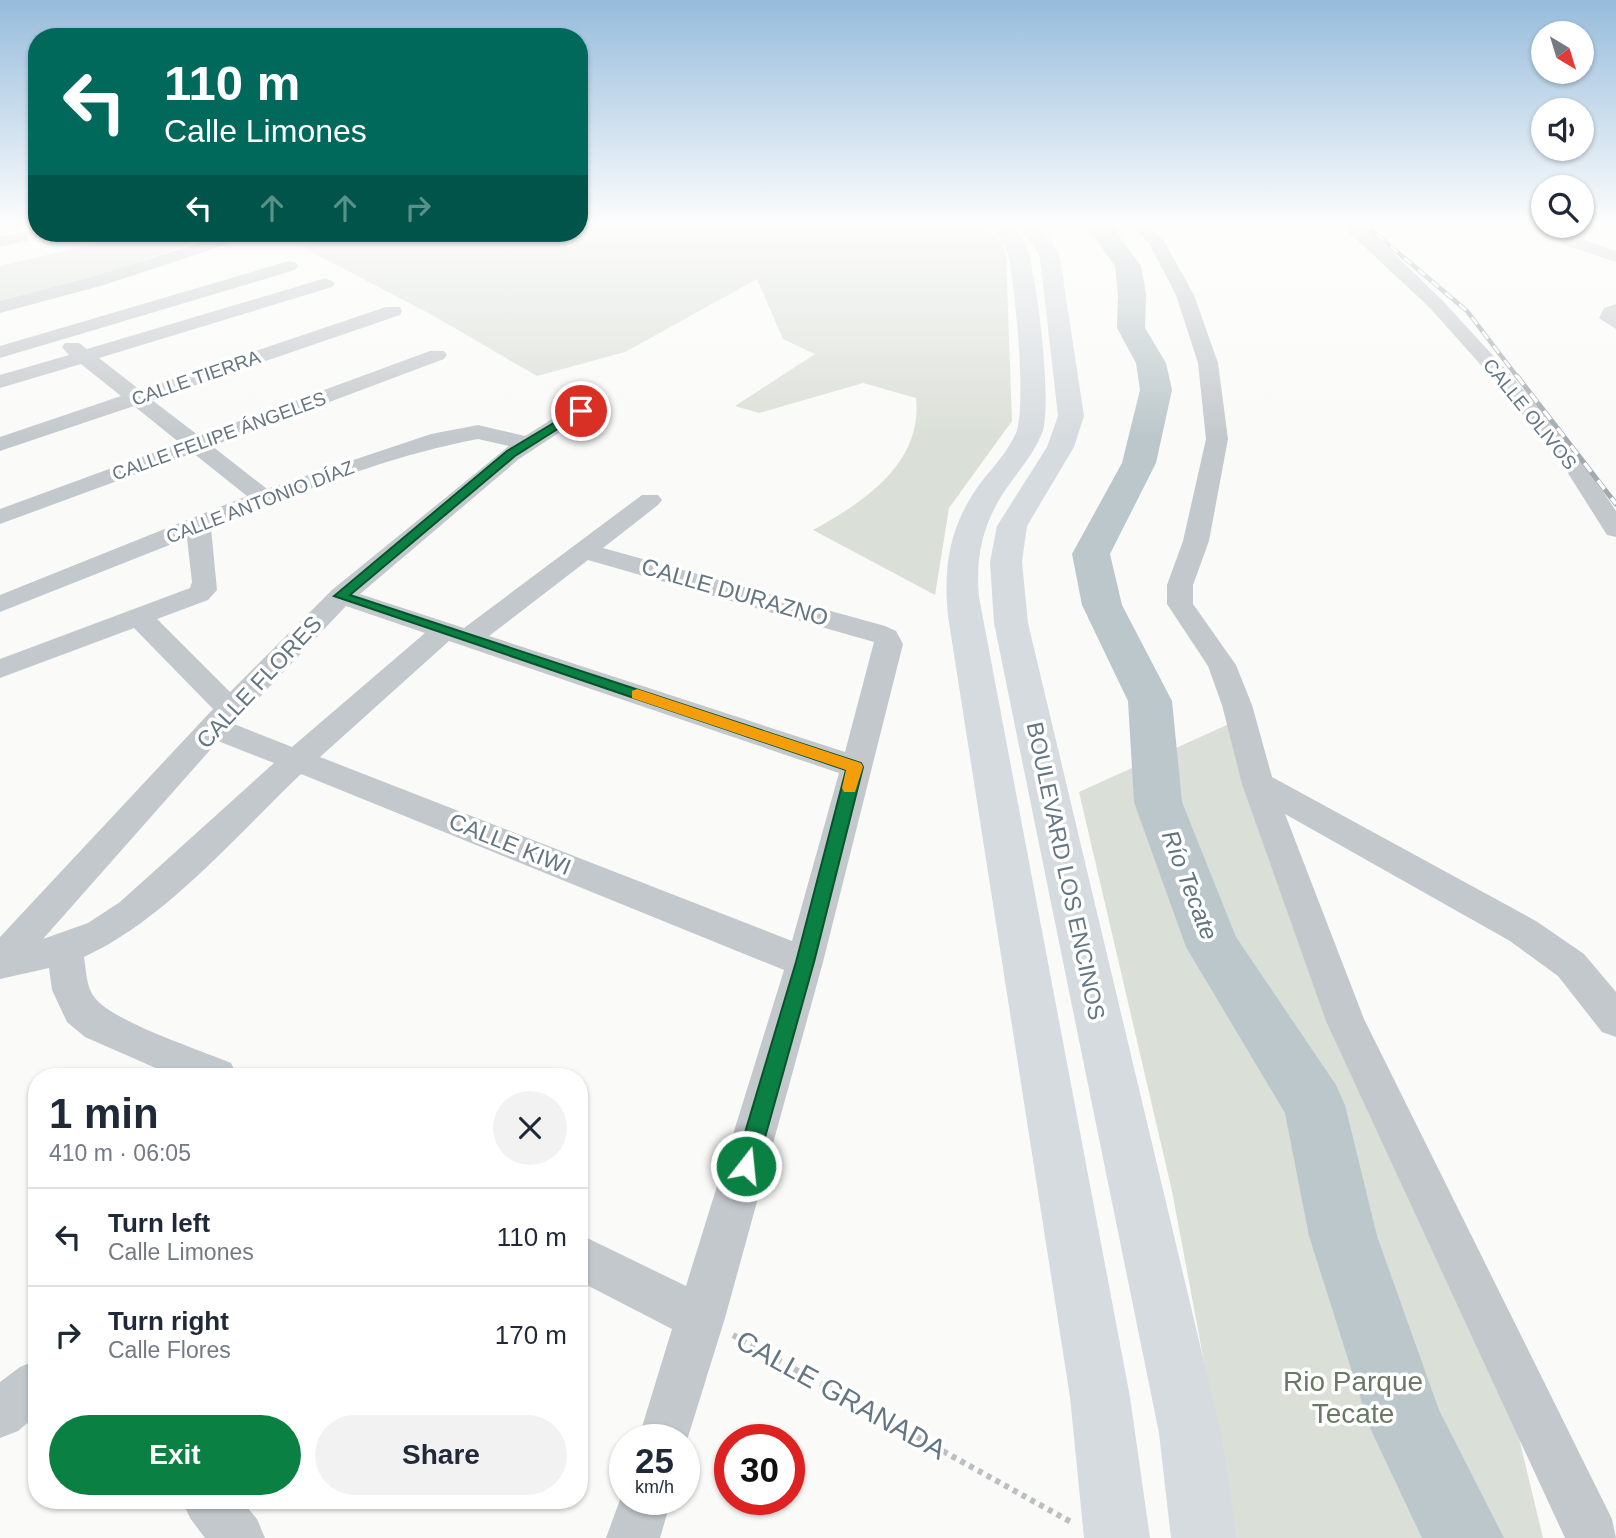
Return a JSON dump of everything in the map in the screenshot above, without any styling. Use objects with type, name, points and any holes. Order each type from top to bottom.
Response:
[{"type":"main road","points":[[1023,295],[1033,417],[1024,441],[975,514],[964,546],[961,572],[976,687],[1100,1397],[1117,1538]]},
{"type":"main road","name":"BOULEVARD LOS ENCINOS","points":[[1055,295],[1070,416],[1068,434],[1057,458],[1013,524],[1007,545],[1011,623],[1190,1433],[1204,1538]]},
{"type":"main road","points":[[976,687],[1025,685]]},
{"type":"street","points":[[0,307],[46,295]]},
{"type":"street","points":[[0,352],[192,295]]},
{"type":"street","points":[[0,383],[287,295]]},
{"type":"street","points":[[1185,295],[1208,363],[1217,439],[1196,541],[1180,585],[1180,604],[1222,665],[1237,705],[1258,784],[1345,1021],[1593,1538]]},
{"type":"street","name":"CALLE OLIVOS","points":[[1426,295],[1568,456],[1616,530]]},
{"type":"street","points":[[1616,310],[1611,312],[1608,318],[1616,323]]},
{"type":"street","name":"CALLE TIERRA","points":[[0,444],[393,311]]},
{"type":"street","points":[[57,335],[264,498]]},
{"type":"street","name":"CALLE FELIPE ÁNGELES","points":[[0,517],[437,355]]},
{"type":"street","name":"CALLE FLORES","points":[[0,963],[222,719],[341,596],[526,443],[581,411]]},
{"type":"street","name":"CALLE ANTONIO DÍAZ","points":[[0,604],[264,498],[406,449],[466,432],[491,433],[526,443]]},
{"type":"street","points":[[0,963],[64,950],[102,933],[132,912],[298,759],[456,634],[582,550],[650,500]]},
{"type":"street","points":[[0,669],[191,598],[204,590],[198,524]]},
{"type":"street","name":"CALLE DURAZNO","points":[[582,550],[886,637],[888,644],[855,767]]},
{"type":"street","points":[[341,596],[855,767],[805,962],[668,1424]]},
{"type":"street","name":"CALLE KIWI","points":[[139,617],[222,719],[298,759],[805,962]]},
{"type":"street","points":[[1258,784],[1523,931],[1571,965],[1616,1020]]},
{"type":"street","points":[[64,950],[71,990],[81,1010],[99,1025],[198,1068]]},
{"type":"street","points":[[588,1262],[701,1318]]},
{"type":"street","points":[[0,1412],[28,1391]]},
{"type":"street","points":[[215,1509],[238,1538]]},
{"type":"street","points":[[633,1538],[640,1515]]},
{"type":"path","name":"CALLE GRANADA","points":[[701,1318],[1075,1525]]},
{"type":"green space","points":[[0,295],[25,295],[0,301]]},
{"type":"green space","points":[[393,295],[728,295],[625,352],[537,376]]},
{"type":"green space","points":[[764,295],[1007,295],[1012,421],[949,508],[935,595],[813,530],[870,493],[900,461],[910,442],[916,421],[916,398],[863,383],[759,413],[735,406],[815,354],[783,339]]},
{"type":"green space","name":"Rio Parque Tecate","points":[[1231,723],[1512,1409],[1543,1538],[1237,1538],[1172,1191],[1079,792]]},
{"type":"waterway","name":"Río Tecate","points":[[1132,295],[1131,328],[1151,363],[1156,390],[1139,463],[1091,554],[1102,605],[1150,701],[1158,802],[1213,947],[1314,1105],[1343,1236],[1408,1428],[1464,1538]]},
{"type":"railway","points":[[1448,295],[1467,311],[1518,378]]},
{"type":"railway","points":[[1517,376],[1616,504]]},
{"type":"slow traffic","points":[[637,694],[855,767],[850,788]]},
{"type":"route","points":[[581,411],[511,454],[341,596],[855,767],[805,962],[746,1166]]}]
